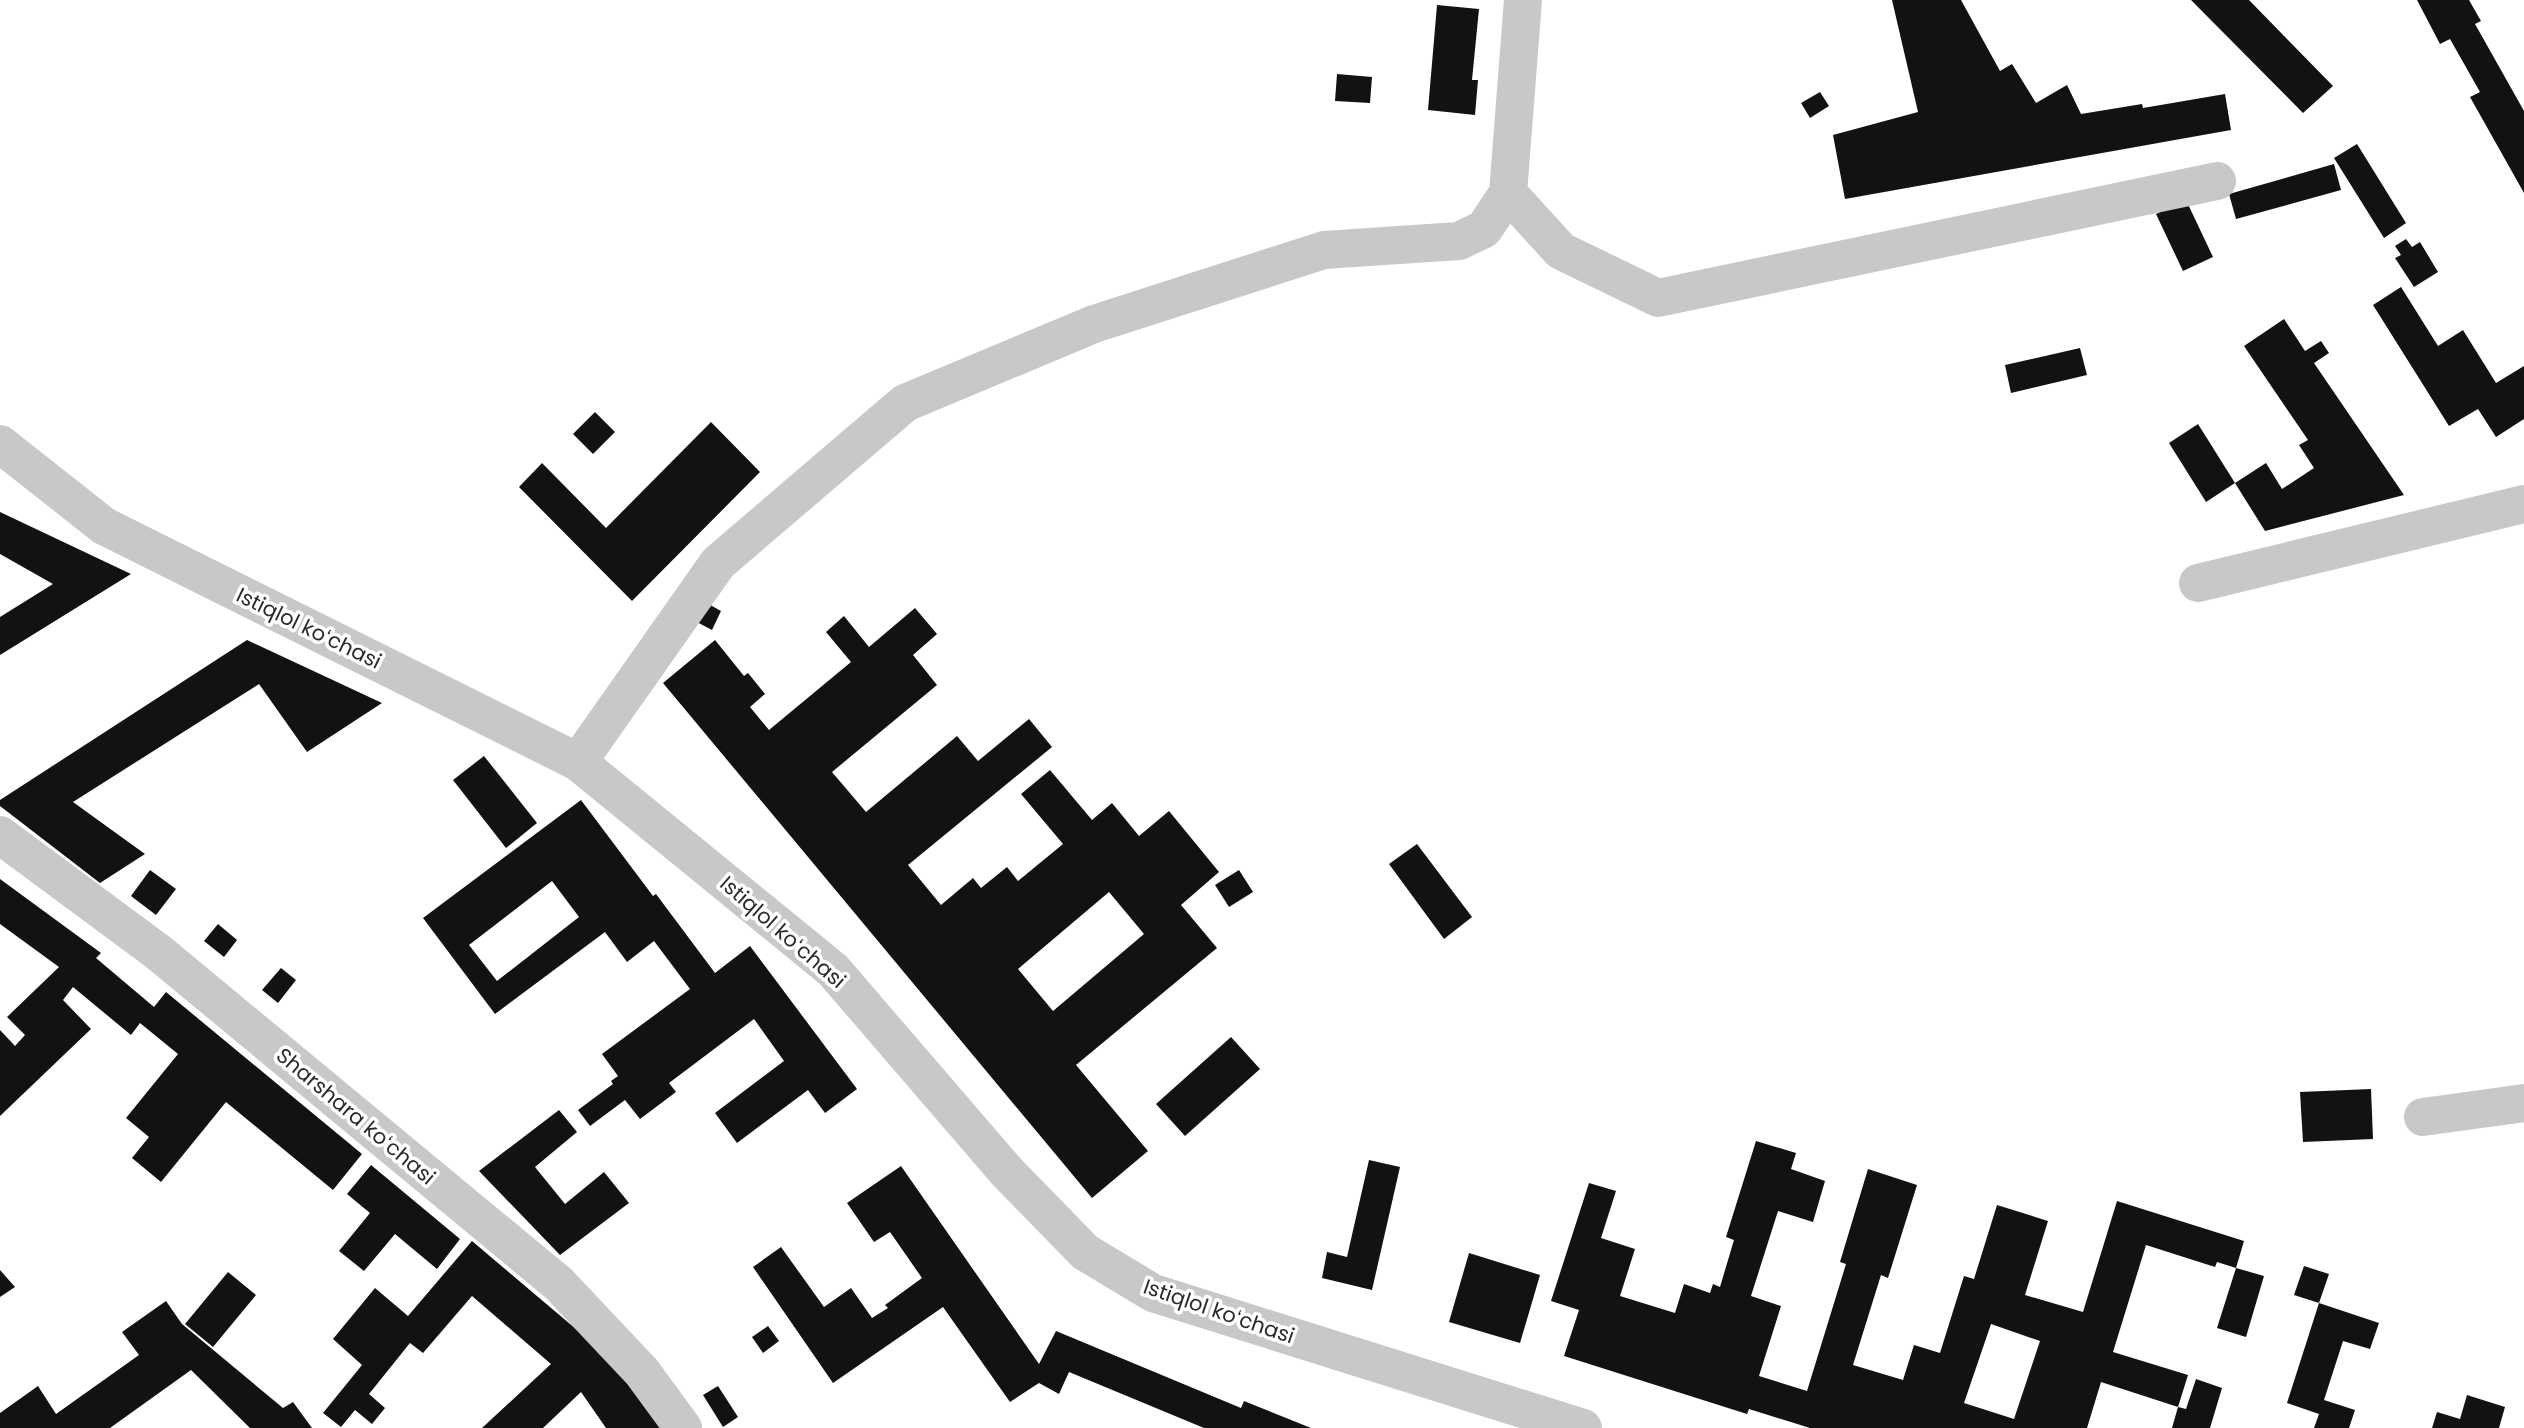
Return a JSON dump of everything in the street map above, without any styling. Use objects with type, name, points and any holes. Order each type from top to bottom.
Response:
[{"type":"street","points":[[578,762],[718,563],[905,403],[1094,324],[1324,250],[1459,241],[1483,229],[1508,193],[1529,2]]},
{"type":"street","points":[[1508,193],[1561,251],[1658,298],[2217,181]]},
{"type":"street","name":"Istiqlol koʻchasi","points":[[0,444],[104,526],[578,762],[833,970],[1007,1172],[1085,1252],[1153,1293],[1583,1428]]},
{"type":"street","points":[[2198,583],[2524,504]]},
{"type":"street","name":"Sharshara koʻchasi","points":[[0,835],[159,952],[559,1284],[642,1372],[683,1428]]},
{"type":"street","points":[[2423,1117],[2524,1103]]},
{"type":"building","points":[[1892,0],[1961,0],[2000,71],[2012,64],[2036,103],[2067,85],[2081,114],[2142,104],[2143,108],[2225,94],[2231,130],[1845,199],[1833,135],[1918,112]]},
{"type":"building","points":[[2191,0],[2249,0],[2333,86],[2303,113]]},
{"type":"building","points":[[2417,0],[2469,0],[2481,21],[2475,24],[2524,111],[2524,193],[2470,97],[2480,92],[2450,39],[2440,44]]},
{"type":"building","points":[[1437,5],[1479,9],[1472,80],[1478,80],[1475,115],[1428,110]]},
{"type":"building","points":[[1337,74],[1372,77],[1370,103],[1335,101]]},
{"type":"building","points":[[1820,92],[1829,106],[1810,118],[1801,103]]},
{"type":"building","points":[[2357,144],[2406,223],[2384,238],[2334,158]]},
{"type":"building","points":[[2334,164],[2341,190],[2236,219],[2229,194]]},
{"type":"building","points":[[2186,200],[2213,257],[2183,271],[2156,214]]},
{"type":"building","points":[[2406,239],[2412,247],[2420,242],[2438,272],[2414,287],[2395,258],[2401,255],[2395,246]]},
{"type":"building","points":[[2401,287],[2438,346],[2463,330],[2496,383],[2524,366],[2524,419],[2496,437],[2478,409],[2449,426],[2373,305]]},
{"type":"building","points":[[2284,319],[2305,351],[2321,341],[2329,353],[2314,363],[2404,495],[2265,531],[2235,483],[2266,463],[2282,489],[2314,468],[2299,445],[2308,440],[2244,346]]},
{"type":"building","points":[[2080,348],[2087,375],[2011,393],[2005,365]]},
{"type":"building","points":[[595,412],[615,432],[593,454],[573,434]]},
{"type":"building","points":[[711,422],[760,472],[632,601],[519,487],[542,463],[606,528]]},
{"type":"building","points":[[2198,424],[2235,483],[2206,502],[2169,443]]},
{"type":"building","points":[[0,512],[131,574],[0,655],[0,617],[53,584],[0,554]]},
{"type":"building","points":[[703,601],[721,611],[712,630],[693,620]]},
{"type":"building","points":[[915,608],[937,634],[913,655],[937,685],[832,772],[866,812],[957,736],[978,761],[1029,719],[1052,747],[908,865],[941,905],[973,878],[981,888],[1007,867],[1018,881],[1063,844],[1021,794],[1050,770],[1092,820],[1112,803],[1139,836],[1169,811],[1219,872],[1181,905],[1217,948],[1076,1065],[1148,1151],[1092,1198],[663,683],[715,640],[744,676],[748,673],[765,694],[750,707],[769,730],[851,662],[826,632],[844,616],[869,647]],"holes":[[[1109,892],[1144,934],[1053,1011],[1018,969]]]},
{"type":"building","points":[[247,640],[382,703],[307,752],[259,684],[73,802],[145,854],[100,883],[0,806],[0,800]]},
{"type":"building","points":[[484,756],[537,823],[506,848],[453,780]]},
{"type":"building","points":[[581,800],[715,973],[750,946],[857,1089],[825,1113],[808,1090],[737,1143],[715,1113],[784,1061],[754,1019],[669,1083],[676,1092],[640,1119],[625,1100],[590,1126],[578,1110],[613,1084],[611,1081],[618,1076],[602,1054],[690,989],[654,941],[627,962],[605,932],[495,1014],[423,918]],"holes":[[[552,881],[579,917],[497,981],[469,945]]]},
{"type":"building","points":[[1417,844],[1472,917],[1444,939],[1389,864]]},
{"type":"building","points":[[150,870],[176,889],[156,915],[131,896]]},
{"type":"building","points":[[1239,870],[1253,892],[1229,907],[1215,885]]},
{"type":"building","points":[[0,879],[101,953],[96,958],[154,1007],[166,992],[362,1154],[333,1190],[226,1102],[161,1182],[132,1158],[149,1137],[126,1118],[178,1054],[140,1023],[131,1035],[73,987],[63,1000],[91,1029],[0,1116],[0,1030],[15,1046],[25,1035],[7,1017],[59,967],[0,924]]},
{"type":"building","points":[[218,924],[237,940],[224,957],[204,941]]},
{"type":"building","points":[[281,968],[296,980],[278,1003],[262,990]]},
{"type":"building","points":[[1231,1037],[1260,1069],[1185,1136],[1156,1104]]},
{"type":"building","points":[[2371,1089],[2373,1139],[2303,1142],[2300,1092]]},
{"type":"building","points":[[559,1110],[577,1132],[535,1167],[565,1204],[604,1172],[629,1203],[560,1255],[479,1171]]},
{"type":"building","points":[[1756,1141],[1796,1153],[1791,1169],[1825,1181],[1813,1222],[1778,1211],[1751,1296],[1781,1306],[1759,1376],[1807,1391],[1846,1264],[1840,1262],[1868,1169],[1917,1185],[1888,1278],[1881,1275],[1853,1365],[1903,1380],[1914,1345],[1940,1353],[1964,1276],[1974,1279],[1997,1205],[2048,1221],[2025,1295],[2083,1312],[2117,1201],[2244,1241],[2236,1268],[2217,1262],[2215,1267],[2146,1245],[2113,1352],[2188,1375],[2178,1407],[2101,1382],[2087,1428],[1810,1428],[1749,1409],[1747,1414],[1564,1356],[1579,1310],[1551,1301],[1589,1183],[1616,1191],[1601,1238],[1635,1249],[1620,1296],[1675,1313],[1684,1284],[1710,1293],[1713,1284],[1720,1287],[1734,1240],[1726,1237]],"holes":[[[1991,1324],[2040,1341],[2014,1419],[1964,1403]]]},
{"type":"building","points":[[1369,1160],[1400,1167],[1372,1290],[1322,1278],[1327,1252],[1347,1257]]},
{"type":"building","points":[[371,1165],[460,1239],[437,1269],[395,1234],[364,1271],[339,1251],[370,1213],[347,1194]]},
{"type":"building","points":[[901,1166],[1039,1364],[1056,1331],[1241,1408],[1244,1401],[1311,1428],[1204,1428],[1069,1372],[1059,1394],[1039,1383],[1010,1402],[943,1307],[833,1383],[753,1267],[781,1247],[824,1307],[851,1288],[872,1318],[888,1308],[885,1305],[922,1278],[890,1232],[874,1242],[847,1203]]},
{"type":"building","points":[[472,1241],[600,1347],[661,1428],[606,1428],[581,1392],[543,1428],[482,1428],[551,1364],[472,1296],[423,1353],[410,1343],[369,1394],[385,1408],[372,1424],[355,1410],[341,1427],[323,1413],[362,1365],[333,1339],[375,1288],[408,1316]]},
{"type":"building","points":[[1469,1253],[1540,1275],[1520,1343],[1449,1322]]},
{"type":"building","points":[[2304,1266],[2329,1274],[2319,1303],[2294,1295]]},
{"type":"building","points":[[2236,1268],[2264,1276],[2246,1337],[2217,1328]]},
{"type":"building","points":[[0,1270],[15,1287],[0,1297]]},
{"type":"building","points":[[228,1272],[256,1295],[213,1347],[185,1324]]},
{"type":"building","points":[[166,1301],[182,1324],[283,1408],[293,1402],[312,1428],[250,1428],[191,1370],[110,1428],[0,1428],[0,1413],[38,1386],[56,1414],[139,1355],[122,1332]]},
{"type":"building","points":[[2319,1303],[2379,1323],[2370,1349],[2343,1341],[2324,1400],[2355,1410],[2349,1428],[2314,1428],[2319,1414],[2287,1403]]},
{"type":"building","points":[[768,1326],[779,1341],[763,1353],[752,1337]]},
{"type":"building","points":[[2196,1379],[2222,1388],[2210,1428],[2172,1428],[2178,1407],[2186,1409]]},
{"type":"building","points":[[718,1386],[738,1417],[723,1427],[703,1395]]},
{"type":"building","points":[[2467,1395],[2505,1407],[2499,1428],[2432,1428],[2437,1412],[2460,1419]]}]
